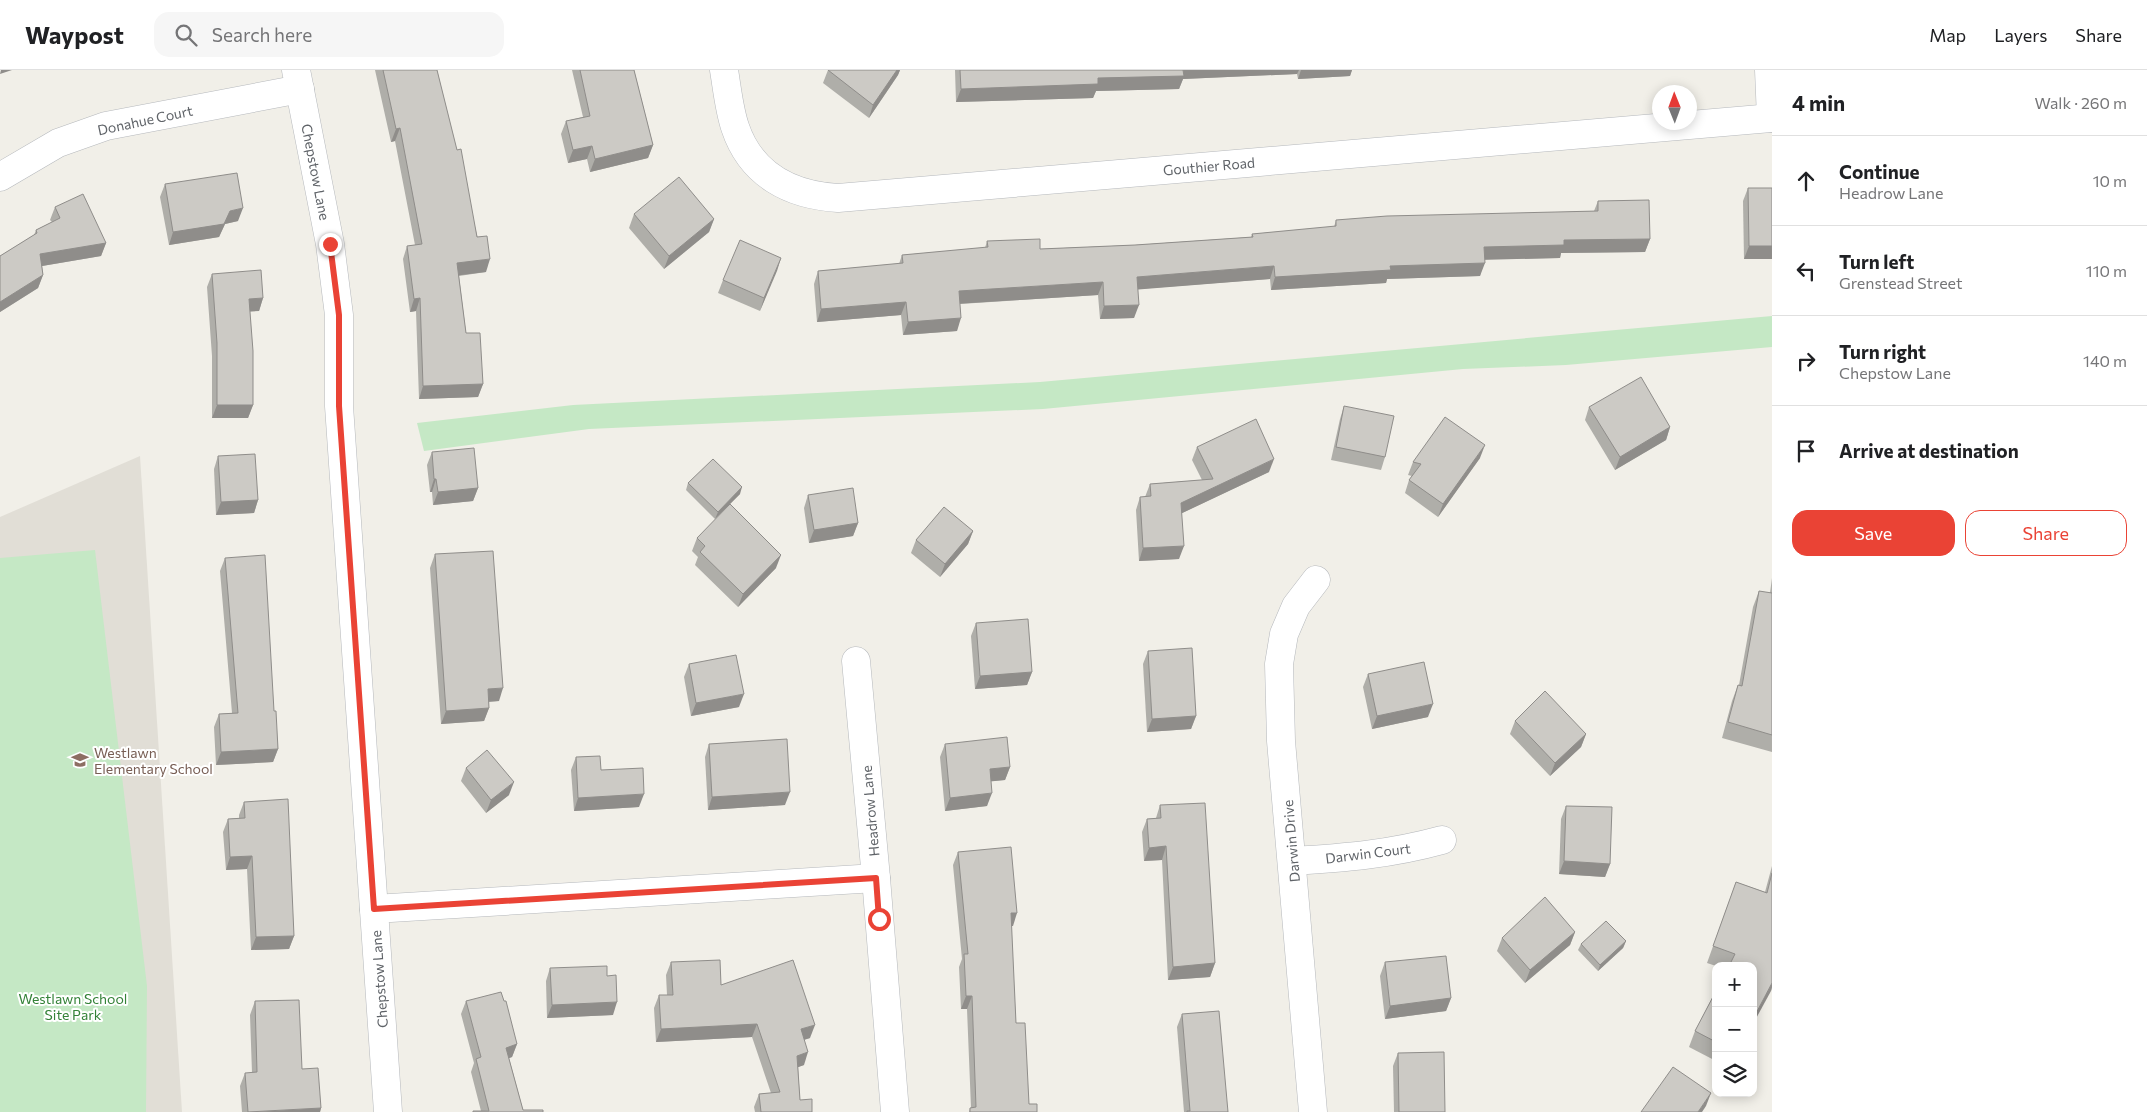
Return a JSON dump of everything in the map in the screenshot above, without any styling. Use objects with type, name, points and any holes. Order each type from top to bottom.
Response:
[{"type":"street","name":"Gouthier Road","points":[[724,70],[735,126],[746,150],[762,170],[786,187],[813,196],[838,198],[1771,118]]},
{"type":"street","points":[[1769,70],[1771,118]]},
{"type":"street","name":"Donahue Court","points":[[0,177],[58,143],[106,126],[298,80]]},
{"type":"street","name":"Chepstow Lane","points":[[298,80],[330,244],[339,315],[339,406],[388,1112]]},
{"type":"street","name":"Darwin Drive","points":[[1313,1112],[1282,741],[1279,664],[1284,634],[1293,613],[1316,580]]},
{"type":"street","name":"Headrow Lane","points":[[856,661],[895,1112]]},
{"type":"street","name":"Darwin Court","points":[[1292,861],[1356,858],[1417,847],[1442,840]]},
{"type":"street","points":[[374,909],[876,878]]},
{"type":"shaded area","name":"Westlawn School Site Park","points":[[140,456],[182,1112],[0,1112],[0,517]]},
{"type":"green space","points":[[1772,316],[1772,347],[1566,365],[1463,369],[1043,409],[589,429],[424,451],[417,423],[573,405],[1040,382]]},
{"type":"green space","name":"Westlawn School Site Park","points":[[95,550],[147,986],[146,1112],[0,1112],[0,558]]},
{"type":"building","points":[[383,70],[437,70],[457,150],[461,149],[477,237],[487,236],[490,259],[457,263],[466,333],[480,333],[483,384],[423,386],[420,298],[414,299],[407,246],[422,244],[400,128],[396,129]]},
{"type":"building","points":[[580,70],[634,70],[653,145],[595,159],[592,146],[573,150],[566,121],[590,116]]},
{"type":"building","points":[[828,70],[897,70],[873,105]]},
{"type":"building","points":[[960,70],[1183,70],[1184,76],[1098,78],[1098,84],[961,89]]},
{"type":"building","points":[[237,173],[243,208],[230,211],[224,224],[173,232],[165,184]]},
{"type":"building","points":[[679,177],[714,219],[669,256],[634,214]]},
{"type":"building","points":[[1748,188],[1772,188],[1772,246],[1749,246]]},
{"type":"building","points":[[83,194],[106,243],[40,254],[43,275],[0,302],[0,256],[37,233],[36,230],[60,218],[55,207]]},
{"type":"building","points":[[1649,200],[1650,239],[1564,240],[1564,245],[1484,247],[1485,263],[1390,266],[1391,270],[1275,277],[1274,266],[1137,277],[1139,305],[1104,306],[1103,282],[959,291],[961,318],[908,322],[906,302],[821,309],[818,271],[903,263],[902,255],[988,247],[987,241],[1040,239],[1040,249],[1135,245],[1253,237],[1252,234],[1336,226],[1336,220],[1387,216],[1598,211],[1598,201]]},
{"type":"building","points":[[740,240],[781,258],[764,298],[723,280]]},
{"type":"building","points":[[261,270],[263,298],[249,299],[253,351],[253,405],[217,405],[217,343],[212,274]]},
{"type":"building","points":[[1641,377],[1670,427],[1620,457],[1589,407]]},
{"type":"building","points":[[1344,406],[1394,416],[1385,457],[1336,447]]},
{"type":"building","points":[[1445,417],[1485,445],[1443,504],[1409,480],[1421,464],[1413,462]]},
{"type":"building","points":[[1256,419],[1274,459],[1181,503],[1184,546],[1143,548],[1140,497],[1151,496],[1150,484],[1213,479],[1197,447]]},
{"type":"building","points":[[474,448],[478,488],[438,492],[436,479],[434,479],[432,452]]},
{"type":"building","points":[[255,454],[258,500],[221,502],[218,456]]},
{"type":"building","points":[[713,459],[742,487],[718,512],[688,483]]},
{"type":"building","points":[[853,488],[858,523],[814,530],[808,495]]},
{"type":"building","points":[[730,504],[781,555],[743,594],[700,552],[705,546],[697,538]]},
{"type":"building","points":[[944,507],[973,531],[945,564],[916,540]]},
{"type":"building","points":[[493,551],[503,688],[488,689],[489,708],[446,711],[435,554]]},
{"type":"building","points":[[265,555],[278,749],[221,752],[219,714],[238,713],[225,558]]},
{"type":"building","points":[[1759,591],[1772,593],[1772,735],[1728,722],[1738,685],[1742,686]]},
{"type":"building","points":[[1028,619],[1032,672],[980,676],[976,623]]},
{"type":"building","points":[[1192,648],[1196,716],[1152,719],[1148,651]]},
{"type":"building","points":[[736,655],[744,694],[696,703],[689,664]]},
{"type":"building","points":[[1424,662],[1433,704],[1377,716],[1368,674]]},
{"type":"building","points":[[1545,691],[1586,734],[1555,763],[1515,721]]},
{"type":"building","points":[[1007,737],[1010,767],[990,769],[992,793],[950,798],[945,744]]},
{"type":"building","points":[[787,739],[790,792],[712,797],[709,744]]},
{"type":"building","points":[[487,750],[514,782],[491,800],[466,768]]},
{"type":"building","points":[[600,756],[601,770],[643,768],[644,794],[578,798],[576,757]]},
{"type":"building","points":[[288,799],[294,936],[256,937],[252,856],[230,857],[228,819],[245,818],[244,802]]},
{"type":"building","points":[[1205,803],[1215,963],[1173,967],[1166,846],[1149,848],[1147,819],[1161,818],[1160,805]]},
{"type":"building","points":[[1566,806],[1612,807],[1610,864],[1564,861]]},
{"type":"building","points":[[1011,847],[1017,913],[1011,913],[1016,1023],[1025,1023],[1029,1104],[1037,1104],[1037,1112],[970,1112],[970,1108],[976,1107],[972,996],[966,996],[964,954],[968,954],[958,852]]},
{"type":"building","points":[[1772,873],[1772,983],[1757,1011],[1757,962],[1731,962],[1735,954],[1713,946],[1736,882],[1767,893]]},
{"type":"building","points":[[1545,897],[1575,932],[1530,970],[1502,938]]},
{"type":"building","points":[[1606,921],[1626,941],[1600,965],[1581,944]]},
{"type":"building","points":[[1446,956],[1451,998],[1390,1006],[1385,962]]},
{"type":"building","points":[[720,960],[721,985],[793,960],[815,1025],[801,1029],[808,1052],[797,1056],[800,1100],[812,1099],[812,1112],[761,1112],[759,1094],[780,1092],[757,1024],[661,1029],[659,995],[673,995],[671,962]]},
{"type":"building","points":[[607,966],[607,976],[616,975],[617,1002],[552,1005],[550,968]]},
{"type":"building","points":[[501,992],[504,1001],[506,1001],[517,1044],[506,1048],[523,1110],[543,1110],[543,1112],[473,1112],[489,1111],[476,1059],[481,1057],[466,1001]]},
{"type":"building","points":[[1712,999],[1712,1040],[1695,1031]]},
{"type":"building","points":[[299,1000],[302,1069],[318,1068],[321,1108],[248,1112],[245,1073],[257,1072],[255,1001]]},
{"type":"building","points":[[1219,1011],[1228,1112],[1187,1112],[1190,1111],[1182,1014]]},
{"type":"building","points":[[1444,1052],[1445,1112],[1399,1112],[1398,1053]]},
{"type":"building","points":[[1673,1067],[1711,1093],[1698,1112],[1641,1112]]},
{"type":"place","name":"Westlawn Elementary School","points":[[80,760]]},
{"type":"route","points":[[330,244],[339,315],[339,406],[374,909],[876,878],[879,919]]}]
